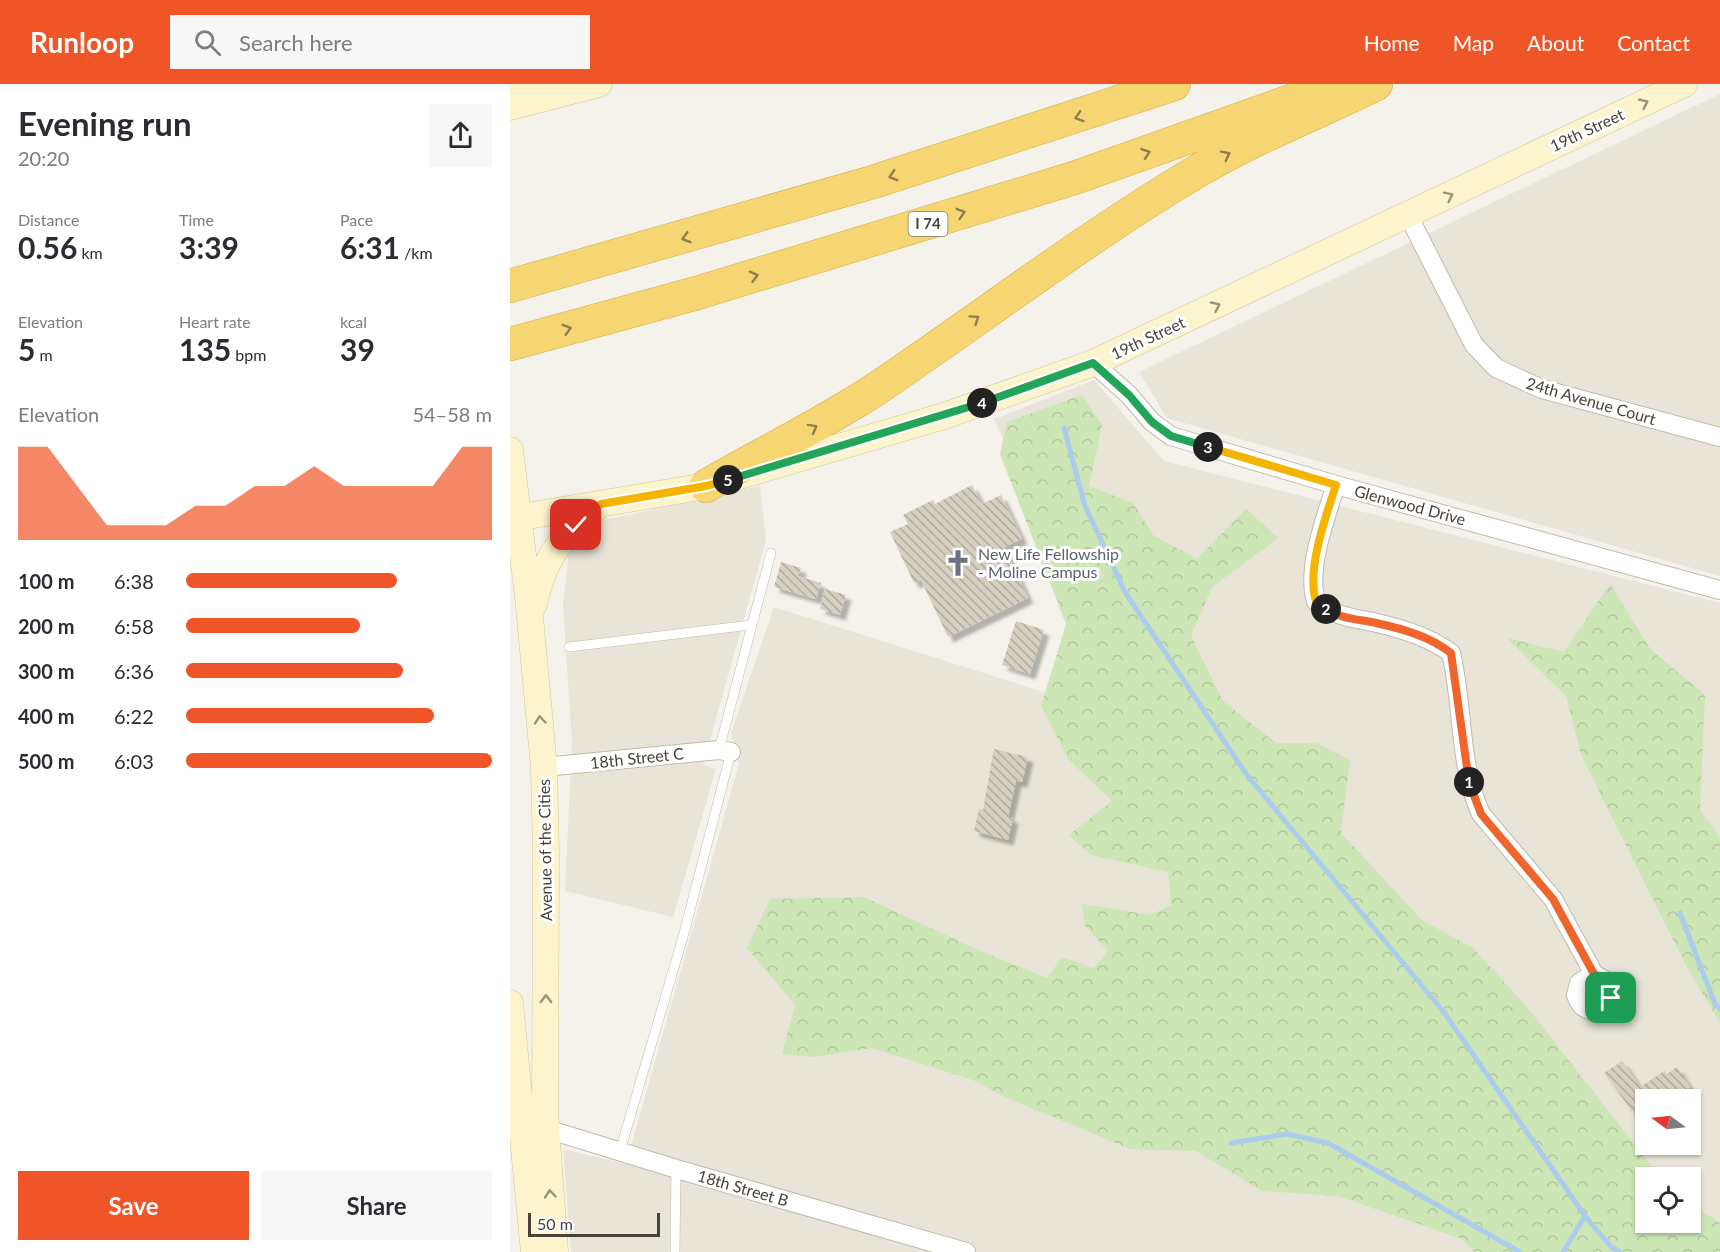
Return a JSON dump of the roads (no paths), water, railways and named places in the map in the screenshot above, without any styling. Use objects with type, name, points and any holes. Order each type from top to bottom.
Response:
[{"type":"highway","points":[[510,286],[873,182],[1174,84]]},
{"type":"highway","name":"I 74","points":[[510,344],[697,293],[1074,178],[1339,84]]},
{"type":"highway","points":[[706,486],[767,451],[815,428],[1054,263],[1196,172],[1286,125],[1376,84]]},
{"type":"main road","points":[[520,84],[559,94]]},
{"type":"main road","points":[[510,107],[599,84]]},
{"type":"main road","name":"19th Street","points":[[514,518],[706,486],[944,416],[1093,363],[1684,84]]},
{"type":"main road","name":"Avenue of the Cities","points":[[510,450],[514,518],[531,619],[544,767],[546,1128],[555,1252]]},
{"type":"main road","points":[[531,619],[539,581],[549,556],[564,536],[601,504]]},
{"type":"main road","points":[[510,1003],[512,1051],[534,1252]]},
{"type":"street","name":"24th Avenue Court","points":[[1408,215],[1474,345],[1496,368],[1542,389],[1720,437]]},
{"type":"street","name":"Glenwood Drive","points":[[1093,363],[1129,395],[1152,422],[1171,436],[1336,485],[1720,590]]},
{"type":"street","points":[[1336,485],[1323,527],[1313,578],[1316,601],[1328,611],[1349,619],[1414,633],[1438,643],[1451,653],[1464,757],[1481,814],[1553,899],[1594,974]]},
{"type":"street","name":"18th Street C","points":[[544,767],[725,751]]},
{"type":"street","points":[[512,1051],[545,1047]]},
{"type":"street","name":"18th Street B","points":[[521,1121],[676,1169],[966,1252]]},
{"type":"lane","points":[[620,1151],[683,937],[751,625],[771,553]]},
{"type":"lane","points":[[569,646],[751,625]]},
{"type":"lane","points":[[675,1252],[676,1169]]},
{"type":"waterway","points":[[1064,428],[1085,506],[1125,592],[1246,774],[1443,1011],[1585,1216],[1611,1247],[1620,1252]]},
{"type":"waterway","points":[[1680,913],[1715,1004],[1720,1009]]},
{"type":"waterway","points":[[1231,1143],[1287,1134],[1328,1143],[1520,1252]]},
{"type":"waterway","points":[[1563,1252],[1585,1216]]},
{"type":"place","name":"New Life Fellowship - Moline Campus","points":[[958,563]]}]
